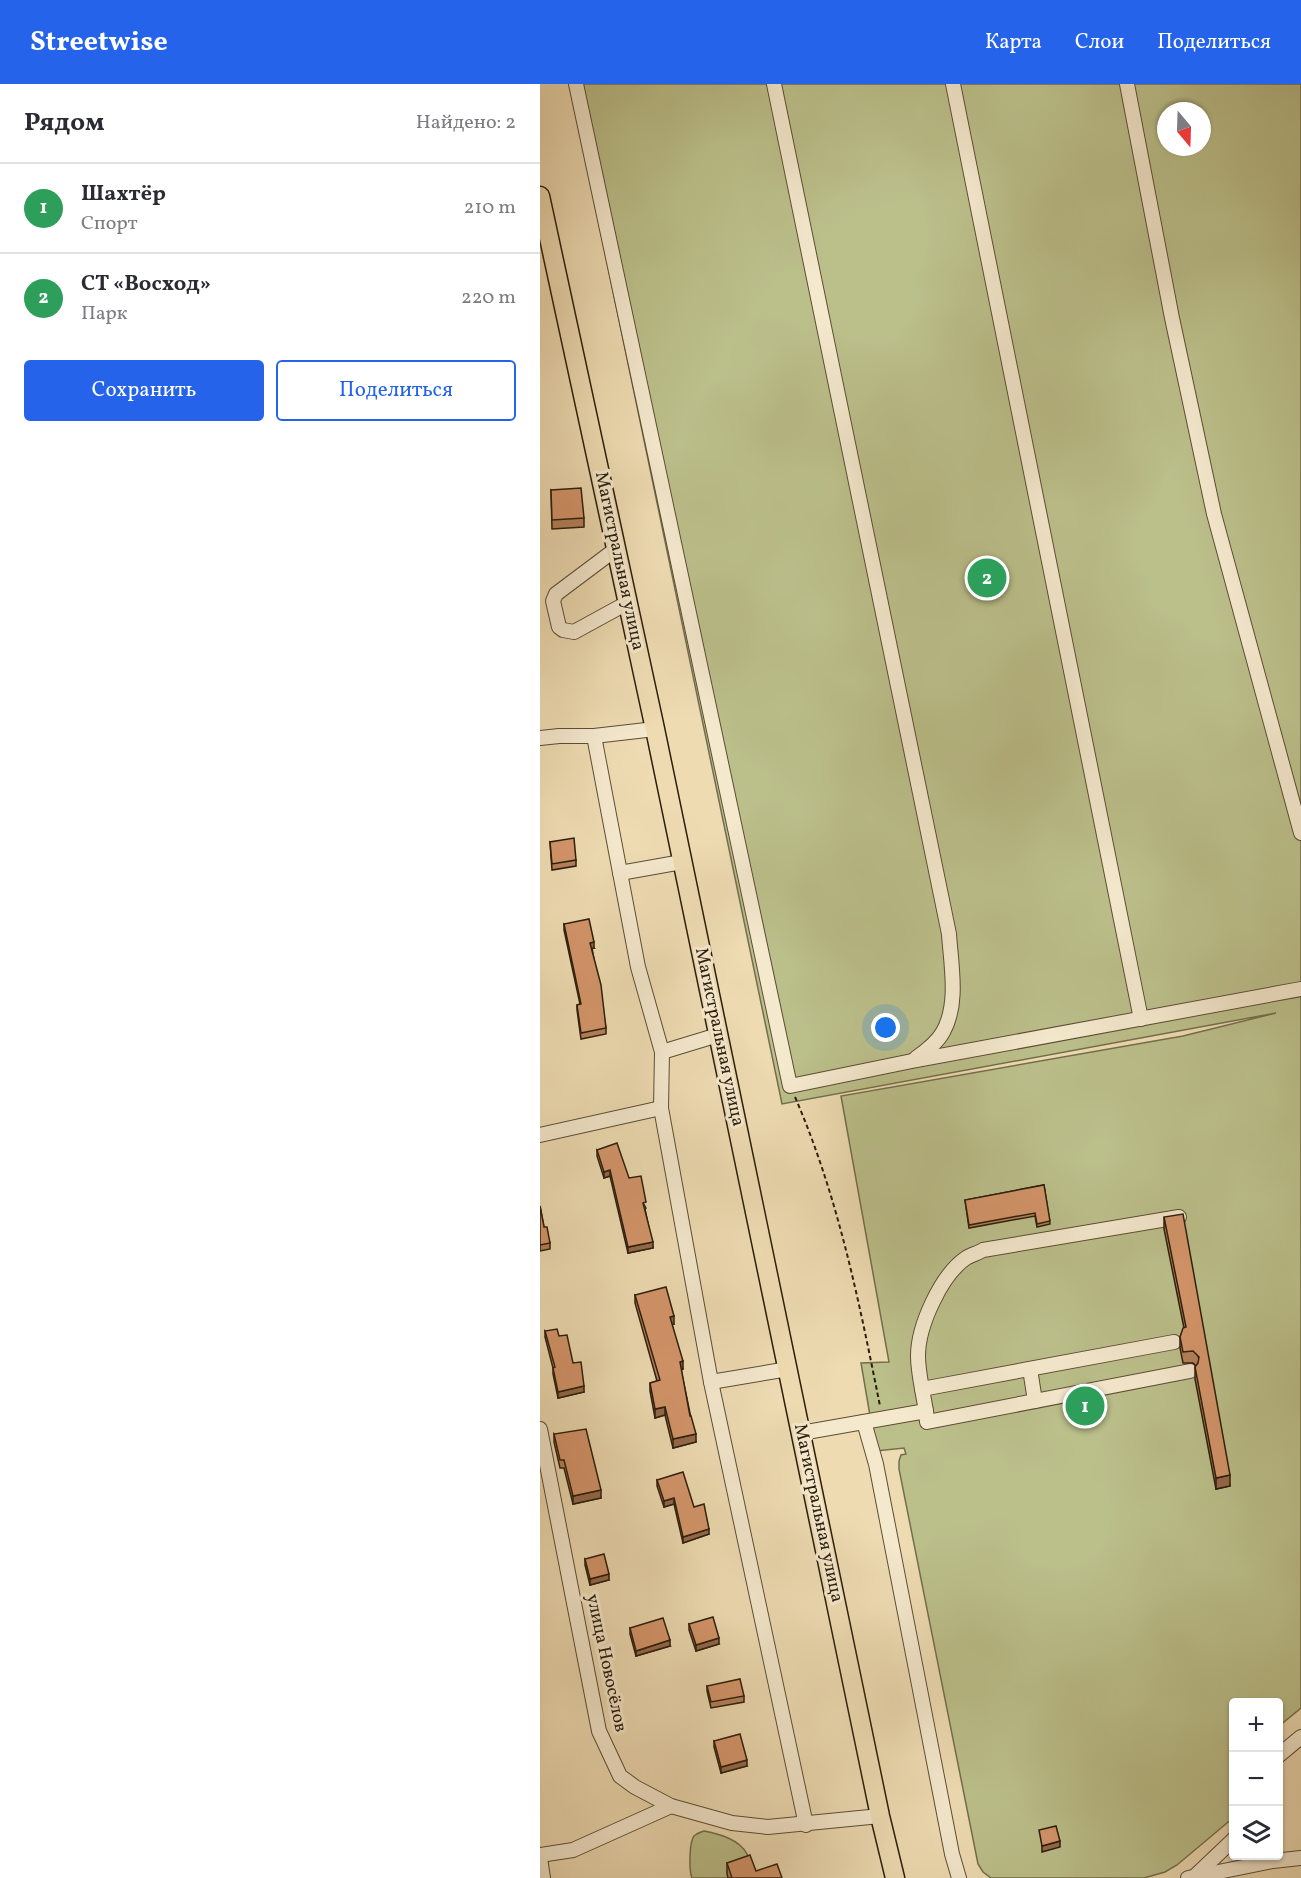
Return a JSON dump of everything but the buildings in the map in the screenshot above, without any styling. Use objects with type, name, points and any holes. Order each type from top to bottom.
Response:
[{"type":"main road","name":"Магистральная улица","points":[[540,196],[655,729],[880,1816],[895,1878]]},
{"type":"street","points":[[576,84],[790,1086],[912,1061],[1301,989]]},
{"type":"street","points":[[774,84],[949,934],[952,980],[950,1014],[943,1033],[932,1046],[912,1061]]},
{"type":"street","points":[[953,84],[1141,1019]]},
{"type":"street","points":[[1127,84],[1172,318],[1214,513],[1301,833]]},
{"type":"street","points":[[616,549],[556,594],[553,601],[559,627],[574,632],[627,603]]},
{"type":"street","points":[[540,738],[594,736],[655,729]]},
{"type":"street","points":[[594,736],[638,967],[662,1052],[661,1108],[711,1382],[806,1825]]},
{"type":"street","points":[[620,873],[682,862]]},
{"type":"street","points":[[662,1052],[718,1035]]},
{"type":"street","points":[[540,1135],[661,1108]]},
{"type":"street","points":[[1179,1217],[983,1250],[966,1258],[939,1291],[921,1332],[918,1355],[927,1422],[1190,1371]]},
{"type":"street","points":[[922,1389],[1174,1342]]},
{"type":"street","points":[[711,1382],[788,1369]]},
{"type":"street","points":[[1030,1369],[1035,1401]]},
{"type":"street","points":[[801,1433],[926,1411]]},
{"type":"street","points":[[864,1422],[876,1464],[952,1854],[959,1878]]},
{"type":"street","name":"улица Новосёлов","points":[[540,1429],[599,1731],[620,1776],[635,1787],[671,1806],[732,1823],[768,1827],[880,1816]]},
{"type":"street","points":[[1283,1752],[1301,1737]]},
{"type":"street","points":[[543,1878],[540,1856],[573,1850],[671,1806]]},
{"type":"street","points":[[1191,1877],[1229,1843]]},
{"type":"street","points":[[1191,1877],[1273,1861],[1301,1858]]},
{"type":"path","points":[[790,1086],[807,1124],[839,1223],[883,1418]]},
{"type":"green space","points":[[570,84],[1301,84],[1301,1708],[1283,1723],[1283,1698],[1229,1698],[1229,1821],[1177,1865],[1165,1872],[1144,1878],[991,1878],[978,1864],[899,1469],[901,1455],[906,1454],[904,1448],[876,1451],[861,1363],[889,1362],[841,1096],[1183,1036],[1276,1013],[782,1104]]},
{"type":"green space","points":[[704,1831],[739,1844],[748,1856],[754,1878],[692,1878],[690,1857],[692,1839]]},
{"type":"place","name":"СТ «Восход»","points":[[987,578]]},
{"type":"place","name":"Шахтёр","points":[[1085,1406]]}]
